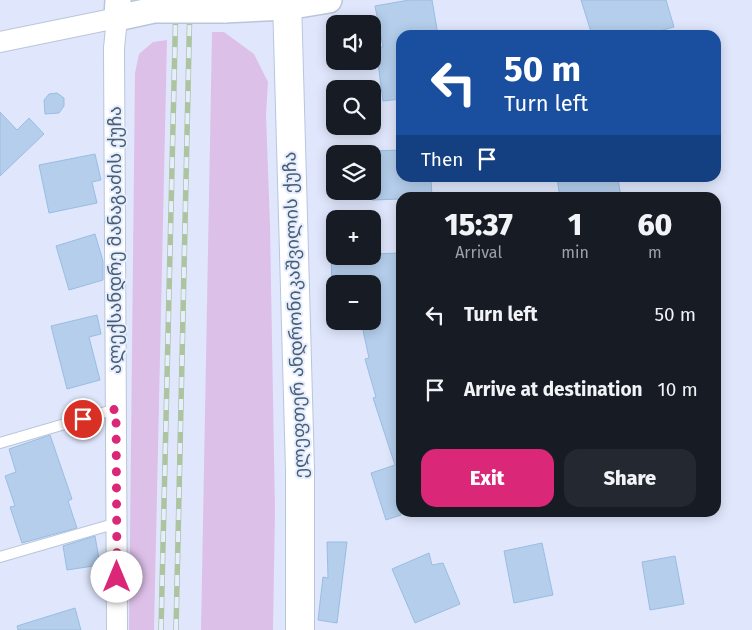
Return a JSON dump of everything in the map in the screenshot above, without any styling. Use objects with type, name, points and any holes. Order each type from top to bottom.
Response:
[{"type":"main road","name":"ელეფთერ ანდრონიკაშვილის ქუჩა","points":[[287,4],[300,470],[300,630]]},
{"type":"street","points":[[0,42],[117,9],[224,10],[329,0]]},
{"type":"street","name":"ალექსანდრე მანაგაძის ქუჩა","points":[[117,9],[114,48],[118,630]]},
{"type":"lane","points":[[0,443],[116,409]]},
{"type":"lane","points":[[0,557],[117,523]]},
{"type":"shaded area","points":[[212,32],[224,32],[254,54],[268,82],[266,114],[275,511],[273,630],[201,630]]},
{"type":"shaded area","points":[[167,40],[154,630],[129,630],[135,73],[139,54],[153,42]]},
{"type":"building","points":[[409,0],[432,0],[437,30],[396,30],[396,100],[383,101],[379,70],[381,70],[381,47],[383,47],[381,15],[377,15],[375,6]]},
{"type":"building","points":[[581,0],[666,0],[674,27],[663,30],[590,30]]},
{"type":"building","points":[[57,93],[64,98],[64,106],[59,113],[45,114],[44,100],[49,94]]},
{"type":"building","points":[[0,112],[17,130],[29,118],[44,134],[0,176]]},
{"type":"building","points":[[396,150],[396,182],[431,182],[432,192],[396,192],[396,199],[381,200],[381,151]]},
{"type":"building","points":[[95,154],[101,180],[92,182],[97,203],[49,213],[39,165]]},
{"type":"building","points":[[558,182],[619,182],[620,192],[559,192]]},
{"type":"building","points":[[95,234],[103,261],[103,280],[69,290],[56,246]]},
{"type":"building","points":[[396,253],[396,517],[386,520],[371,473],[395,465],[373,398],[376,397],[365,359],[369,358],[363,330],[381,330],[381,275],[332,275],[331,265],[381,265],[381,254]]},
{"type":"building","points":[[97,315],[101,334],[89,337],[100,380],[67,389],[51,326]]},
{"type":"building","points":[[50,435],[72,499],[68,501],[77,528],[22,543],[10,507],[15,506],[5,476],[16,472],[9,449]]},
{"type":"building","points":[[95,536],[100,565],[67,570],[63,546]]},
{"type":"building","points":[[327,542],[347,542],[337,623],[318,620],[323,577],[328,578]]},
{"type":"building","points":[[542,543],[553,595],[514,603],[504,551]]},
{"type":"building","points":[[429,553],[432,565],[443,563],[460,604],[415,623],[392,569]]},
{"type":"building","points":[[675,556],[684,604],[650,610],[642,562]]},
{"type":"building","points":[[75,608],[81,630],[18,630],[17,626]]},
{"type":"railway","points":[[161,630],[176,0]]},
{"type":"railway","points":[[176,630],[190,0]]},
{"type":"route","points":[[83,419],[116,409],[117,577]]}]
